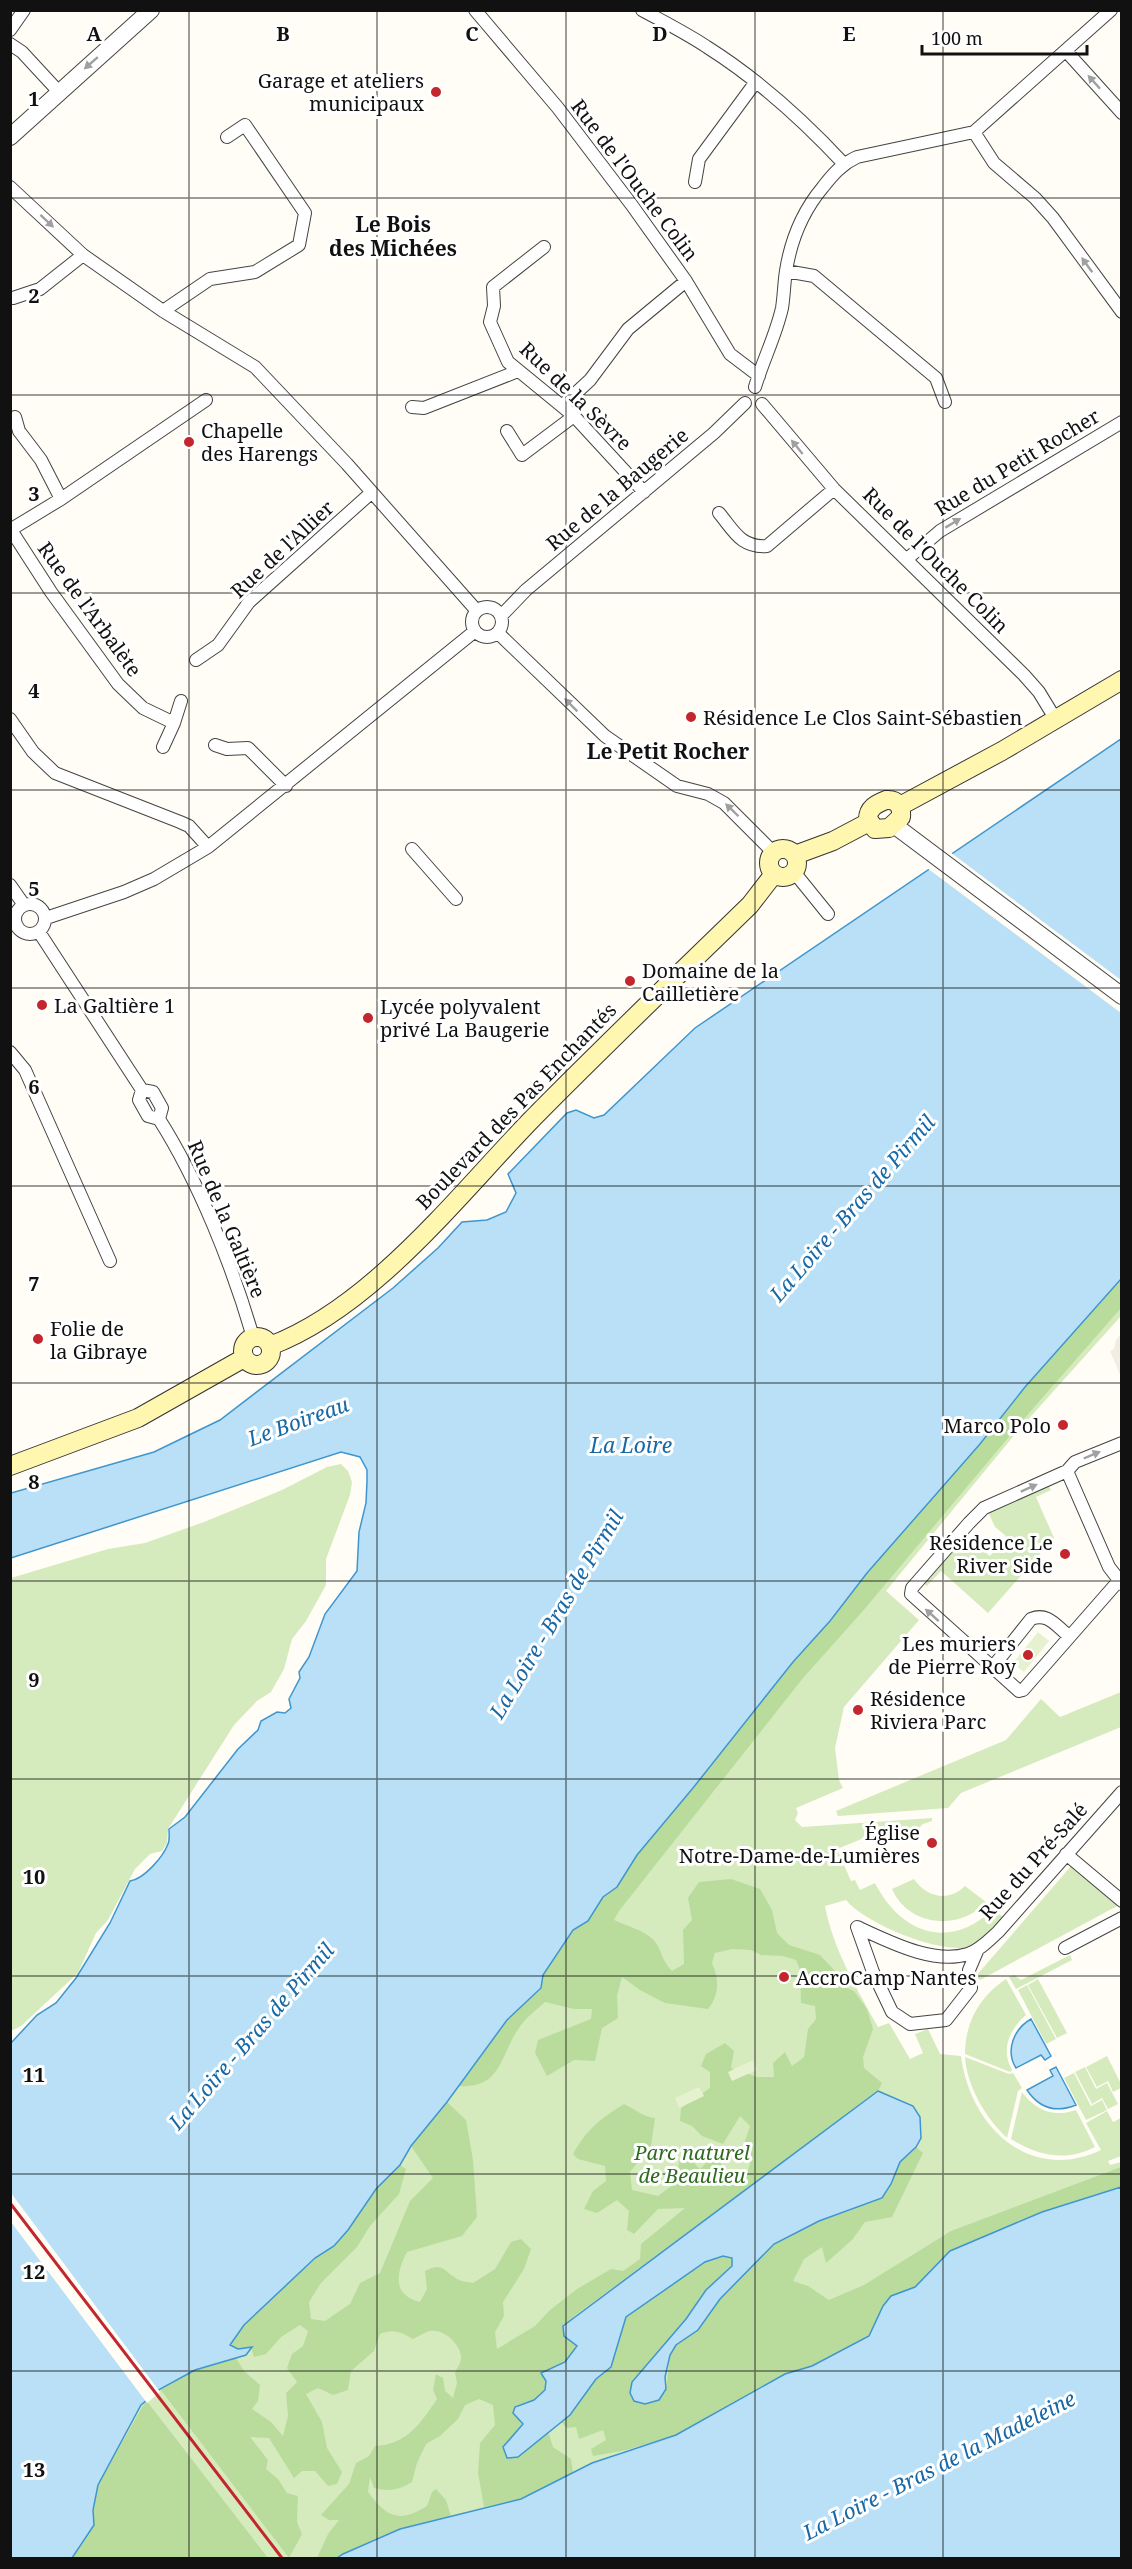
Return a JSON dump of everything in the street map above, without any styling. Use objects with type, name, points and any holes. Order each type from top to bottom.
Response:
[{"type":"main road","points":[[900,806],[1056,720],[1122,680]]},
{"type":"main road","points":[[891,800],[900,806],[901,817],[898,829],[874,829],[869,822],[868,815],[871,808],[881,802],[891,800]]},
{"type":"main road","points":[[794,864],[785,848],[773,852],[768,864],[774,874],[786,877],[794,864],[869,822]]},
{"type":"main road","name":"Boulevard des Pas Enchantés","points":[[270,1346],[299,1334],[314,1324],[392,1264],[531,1120],[750,905],[774,874]]},
{"type":"main road","points":[[253,1337],[264,1339],[270,1346],[269,1358],[262,1364],[253,1365],[244,1358],[244,1345],[253,1337]]},
{"type":"main road","points":[[10,1466],[138,1418],[244,1358]]},
{"type":"street","points":[[10,30],[24,10]]},
{"type":"street","points":[[10,137],[151,10]]},
{"type":"street","name":"Rue de l'Ouche Colin","points":[[475,10],[558,108],[686,281],[730,354],[757,381]]},
{"type":"street","points":[[642,10],[709,48],[755,82],[844,164]]},
{"type":"street","points":[[757,381],[764,395],[762,404],[754,407],[746,402],[744,396],[746,390],[757,381],[770,347],[782,307],[786,271],[799,223],[816,195],[844,164],[858,157],[974,132],[1112,10]]},
{"type":"street","points":[[10,44],[22,52],[58,92]]},
{"type":"street","points":[[1066,51],[1122,113]]},
{"type":"street","points":[[694,182],[699,159],[755,82]]},
{"type":"street","points":[[163,311],[210,279],[255,272],[298,245],[305,213],[245,125],[227,137]]},
{"type":"street","points":[[974,132],[994,163],[1035,198],[1053,218],[1122,312]]},
{"type":"street","points":[[10,187],[83,255],[163,311],[255,367],[477,611]]},
{"type":"street","name":"Rue de la Sèvre","points":[[544,247],[493,287],[494,306],[490,322],[508,362],[574,416],[644,492]]},
{"type":"street","points":[[13,298],[40,289],[83,255]]},
{"type":"street","points":[[786,271],[814,276],[936,378],[945,402]]},
{"type":"street","points":[[562,405],[590,380],[628,328],[686,281]]},
{"type":"street","points":[[412,407],[424,408],[518,371]]},
{"type":"street","points":[[11,530],[61,499],[206,400]]},
{"type":"street","name":"Rue de la Baugerie","points":[[498,613],[644,492],[746,402]]},
{"type":"street","name":"Rue de l'Ouche Colin","points":[[762,404],[834,489],[1024,675],[1039,692],[1056,720]]},
{"type":"street","points":[[507,431],[522,455],[574,416]]},
{"type":"street","points":[[15,417],[19,431],[41,460],[61,499]]},
{"type":"street","name":"Rue du Petit Rocher","points":[[907,559],[940,531],[1122,422]]},
{"type":"street","points":[[719,513],[743,541],[753,548],[767,546],[834,489]]},
{"type":"street","name":"Rue de l'Allier","points":[[196,660],[218,645],[249,602],[371,493]]},
{"type":"street","name":"Rue de l'Arbalète","points":[[11,530],[51,592],[118,684],[143,708],[174,723]]},
{"type":"street","points":[[490,607],[498,613],[502,626],[498,633],[484,637],[475,631],[472,618],[477,611],[490,607]]},
{"type":"street","points":[[46,918],[124,892],[154,879],[208,847],[475,631]]},
{"type":"street","points":[[498,633],[605,736],[677,786],[708,794],[724,803],[773,852]]},
{"type":"street","points":[[164,747],[181,701]]},
{"type":"street","points":[[10,719],[33,752],[55,773],[189,826],[208,847]]},
{"type":"street","points":[[215,745],[227,748],[248,748],[286,786]]},
{"type":"street","points":[[898,829],[1122,996]]},
{"type":"street","points":[[412,849],[456,899]]},
{"type":"street","points":[[794,864],[828,914]]},
{"type":"street","points":[[10,885],[24,905]]},
{"type":"street","points":[[24,905],[38,906],[43,910],[46,918],[39,932],[26,934],[13,926],[16,913],[24,905]]},
{"type":"street","name":"Rue de la Galtière","points":[[39,932],[142,1090],[139,1100],[148,1116],[159,1119],[183,1159],[244,1304],[253,1337]]},
{"type":"street","points":[[10,1052],[25,1070],[110,1261]]},
{"type":"street","points":[[1066,1471],[1109,1567],[1121,1581],[1069,1636],[1023,1690],[1019,1691],[913,1598],[912,1588],[969,1523],[991,1504],[1066,1471],[1075,1462],[1122,1443]]},
{"type":"street","points":[[992,1668],[1031,1619],[1039,1615],[1046,1617],[1069,1636]]},
{"type":"street","name":"Rue du Pré-Salé","points":[[978,1949],[969,1970],[971,1988],[946,2020],[910,2024],[892,2012],[873,1972],[856,1927],[911,1952],[937,1956],[967,1955],[998,1932],[1119,1795]]},
{"type":"street","points":[[1066,1854],[1122,1901]]},
{"type":"street","points":[[1065,1948],[1122,1918]]},
{"type":"green space","name":"Parc naturel de Beaulieu","points":[[1121,1279],[1121,1316],[1016,1433],[886,1591],[919,1620],[844,1707],[835,1748],[839,1780],[843,1788],[796,1808],[798,1813],[795,1820],[802,1827],[932,1818],[932,1821],[923,1824],[914,1832],[896,1825],[837,1849],[851,1881],[855,1880],[860,1890],[875,1883],[898,1914],[912,1925],[928,1931],[944,1933],[960,1930],[977,1922],[993,1909],[1003,1917],[978,1944],[965,1948],[948,1947],[908,1937],[888,1928],[870,1919],[846,1900],[825,1906],[834,1938],[854,1983],[878,2027],[889,2023],[910,2059],[923,2053],[915,2034],[928,2029],[940,2054],[961,2056],[967,2082],[977,2105],[990,2125],[1007,2142],[1027,2154],[1050,2160],[1075,2159],[1101,2150],[1086,2123],[1107,2111],[1113,2122],[1121,2118],[1121,2156],[1108,2161],[1110,2165],[1121,2162],[1121,2187],[1042,2212],[627,2450],[592,2463],[544,2487],[520,2525],[462,2558],[49,2558],[71,2463],[409,2150],[693,1788],[958,1469]]},
{"type":"green space","points":[[1121,1279],[1121,1308],[803,1678],[614,1920],[652,1939],[672,1971],[684,1964],[683,1930],[692,1920],[688,1898],[699,1882],[731,1879],[760,1889],[772,1910],[777,1933],[789,1945],[820,1955],[835,1971],[836,1983],[854,1991],[867,2009],[873,2029],[863,2057],[864,2068],[882,2083],[878,2091],[573,2317],[577,2346],[565,2362],[542,2373],[546,2381],[545,2390],[534,2400],[515,2407],[522,2426],[503,2448],[518,2457],[548,2431],[553,2447],[571,2459],[573,2473],[521,2499],[484,2507],[478,2473],[480,2443],[495,2425],[493,2405],[479,2399],[465,2405],[458,2419],[440,2436],[426,2444],[417,2463],[412,2482],[385,2490],[374,2488],[370,2477],[368,2492],[381,2508],[394,2515],[409,2515],[427,2506],[432,2492],[436,2489],[446,2500],[451,2516],[400,2529],[337,2558],[317,2558],[328,2534],[339,2520],[329,2520],[321,2515],[349,2484],[356,2463],[369,2456],[375,2446],[396,2442],[419,2424],[437,2399],[433,2390],[436,2374],[443,2378],[445,2391],[453,2398],[460,2351],[450,2338],[435,2331],[413,2339],[394,2331],[380,2334],[374,2351],[351,2371],[348,2390],[333,2395],[318,2388],[306,2394],[322,2422],[327,2448],[342,2472],[337,2484],[328,2486],[315,2471],[302,2471],[294,2478],[269,2438],[250,2437],[268,2460],[266,2469],[278,2479],[287,2493],[298,2496],[297,2522],[302,2534],[289,2558],[160,2389],[195,2370],[236,2358],[244,2371],[260,2385],[258,2401],[252,2409],[271,2422],[283,2436],[288,2416],[286,2393],[297,2382],[287,2368],[292,2354],[303,2346],[308,2331],[300,2325],[281,2337],[266,2354],[254,2357],[251,2347],[238,2349],[230,2345],[244,2324],[293,2277],[315,2258],[334,2246],[376,2189],[400,2165],[406,2169],[399,2194],[370,2226],[357,2247],[321,2283],[309,2302],[311,2319],[325,2321],[350,2304],[360,2283],[380,2273],[410,2201],[433,2178],[411,2146],[447,2102],[466,2120],[473,2160],[477,2217],[462,2236],[407,2252],[400,2268],[399,2282],[405,2294],[420,2302],[427,2289],[425,2271],[438,2267],[458,2279],[473,2283],[495,2269],[511,2242],[521,2239],[531,2249],[524,2269],[503,2302],[504,2316],[495,2332],[497,2349],[535,2326],[550,2310],[577,2289],[611,2269],[623,2271],[640,2259],[641,2244],[685,2208],[658,2209],[634,2234],[627,2230],[629,2211],[617,2200],[597,2213],[584,2209],[593,2191],[606,2181],[605,2166],[578,2159],[573,2154],[589,2131],[615,2109],[624,2104],[655,2118],[651,2146],[630,2172],[632,2190],[658,2196],[674,2184],[682,2151],[700,2169],[711,2158],[720,2161],[729,2185],[745,2180],[750,2164],[743,2147],[750,2126],[740,2116],[723,2144],[702,2136],[692,2126],[680,2121],[681,2108],[710,2088],[710,2072],[701,2066],[706,2054],[725,2043],[734,2051],[731,2068],[757,2077],[774,2077],[773,2063],[785,2052],[792,2066],[804,2057],[808,2029],[816,2019],[815,2006],[801,2003],[800,1970],[796,1960],[783,1956],[761,1955],[751,1950],[732,1949],[715,1953],[712,1963],[717,1986],[715,1998],[708,2009],[665,2003],[640,1990],[622,1977],[617,1996],[618,2018],[602,2028],[595,2061],[574,2060],[547,2076],[535,2053],[538,2040],[591,2019],[592,2009],[574,2009],[545,2002],[521,2025],[499,2067],[492,2075],[484,2082],[459,2086],[507,2020],[541,1988],[543,1975],[573,1930],[588,1921],[603,1897],[617,1887],[637,1855],[793,1662],[980,1444],[1025,1387]]},
{"type":"green space","points":[[341,1464],[348,1471],[352,1482],[350,1495],[326,1559],[326,1585],[306,1621],[292,1639],[284,1669],[271,1692],[257,1701],[234,1725],[168,1829],[167,1843],[162,1851],[150,1854],[135,1869],[108,1920],[96,1933],[78,1973],[21,2026],[11,2031],[11,1578],[108,1549],[145,1543],[204,1522],[282,1490],[327,1467]]},
{"type":"green space","points":[[1049,1486],[1051,1490],[1036,1497],[1054,1538],[988,1613],[941,1571],[927,1586],[922,1582],[963,1535],[990,1556],[1006,1536],[995,1527],[988,1512]]},
{"type":"green space","name":"Les muriers de Pierre Roy","points":[[1038,1632],[1049,1641],[1024,1672],[1013,1663]]},
{"type":"green space","points":[[1121,1692],[1121,1727],[961,1793],[948,1808],[838,1816],[836,1811],[1006,1740],[1041,1699],[1060,1717]]},
{"type":"green space","points":[[1072,1865],[1119,1905],[980,1980],[976,1976]]},
{"type":"green space","points":[[914,1879],[925,1890],[938,1896],[952,1894],[965,1886],[986,1902],[975,1912],[962,1918],[935,1921],[922,1917],[910,1911],[892,1889]]},
{"type":"green space","points":[[1070,1955],[1072,1960],[1016,1989],[1009,1977],[1014,1975],[1021,1980]]},
{"type":"green space","points":[[1006,1979],[1026,2015],[1015,2027],[1008,2040],[1007,2055],[1012,2070],[1010,2072],[965,2054],[968,2031],[976,2011],[989,1993]]},
{"type":"green space","points":[[1038,1979],[1067,2033],[1057,2038],[1028,1985]]},
{"type":"green space","points":[[1027,1985],[1056,2039],[1046,2044],[1018,1990]]},
{"type":"green space","points":[[1107,2056],[1121,2084],[1121,2088],[1113,2092],[1108,2081],[1097,2087],[1086,2067]]},
{"type":"green space","points":[[965,2057],[1009,2074],[1013,2073],[1022,2088],[1018,2091],[1007,2138],[979,2101],[969,2080]]},
{"type":"green space","points":[[753,2060],[757,2070],[732,2081],[728,2072]]},
{"type":"green space","points":[[1085,2067],[1096,2089],[1107,2083],[1118,2104],[1108,2109],[1102,2098],[1092,2104],[1075,2072]]},
{"type":"green space","points":[[1074,2073],[1091,2106],[1102,2100],[1107,2110],[1086,2120],[1064,2078]]},
{"type":"green space","points":[[699,2087],[704,2096],[679,2108],[675,2098]]},
{"type":"green space","points":[[1022,2092],[1033,2104],[1046,2111],[1060,2113],[1076,2110],[1095,2147],[1084,2152],[1063,2156],[1052,2155],[1031,2150],[1011,2139]]},
{"type":"green space","points":[[916,2147],[923,2153],[892,2217],[865,2222],[852,2240],[826,2263],[822,2247],[804,2259],[793,2281],[808,2286],[829,2300],[864,2285],[951,2231],[1121,2167],[1121,2187],[1042,2212],[950,2251],[915,2287],[891,2296],[883,2306],[869,2336],[812,2366],[785,2374],[676,2435],[627,2450],[593,2456],[591,2449],[606,2440],[603,2430],[579,2439],[576,2427],[567,2428],[561,2422],[570,2415],[596,2379],[611,2367],[626,2317],[705,2262],[723,2256],[732,2258],[732,2266],[706,2290],[686,2319],[632,2382],[666,2389],[670,2355],[676,2345],[698,2330],[720,2299],[774,2244],[819,2221],[852,2210],[891,2184],[900,2162]]},
{"type":"green space","points":[[146,2400],[268,2558],[72,2558],[94,2518],[93,2511],[98,2485]]},
{"type":"shaded area","points":[[1121,1334],[1121,1377],[1110,1351],[1114,1349],[1116,1340]]},
{"type":"water","name":"La Loire","points":[[1121,739],[1121,1279],[1025,1387],[980,1444],[793,1662],[637,1855],[617,1887],[603,1897],[588,1921],[573,1930],[543,1975],[541,1988],[507,2020],[447,2102],[411,2146],[400,2165],[376,2189],[348,2230],[334,2246],[315,2258],[244,2325],[230,2345],[238,2349],[252,2347],[246,2355],[195,2370],[160,2389],[141,2405],[98,2485],[93,2510],[94,2525],[72,2558],[11,2558],[11,2043],[37,2015],[56,2003],[76,1978],[110,1923],[130,1881],[147,1872],[166,1849],[169,1842],[169,1829],[185,1817],[238,1749],[258,1730],[261,1721],[277,1712],[285,1713],[291,1708],[289,1699],[300,1678],[299,1672],[309,1657],[325,1614],[357,1571],[359,1532],[366,1503],[367,1470],[360,1457],[341,1452],[11,1558],[11,1493],[154,1452],[220,1420],[393,1288],[438,1248],[462,1222],[487,1220],[506,1212],[516,1193],[508,1174],[567,1113],[576,1110],[594,1118],[604,1115],[695,1028]]},
{"type":"water","points":[[1031,2019],[1051,2056],[1045,2060],[1041,2055],[1016,2068],[1011,2047],[1020,2028]]},
{"type":"water","points":[[1056,2067],[1076,2105],[1055,2109],[1037,2101],[1027,2090],[1053,2076],[1050,2070]]},
{"type":"water","points":[[878,2091],[913,2106],[920,2117],[921,2138],[916,2147],[900,2162],[882,2198],[819,2221],[774,2244],[720,2299],[698,2330],[676,2345],[670,2355],[665,2377],[666,2389],[659,2400],[645,2404],[634,2401],[630,2393],[632,2382],[686,2319],[706,2290],[732,2266],[732,2258],[723,2256],[705,2262],[626,2317],[611,2367],[596,2379],[570,2415],[518,2457],[507,2458],[503,2447],[523,2424],[513,2413],[515,2407],[534,2400],[545,2390],[546,2381],[541,2373],[565,2362],[577,2346],[564,2336],[563,2326]]},
{"type":"water","name":"La Loire - Bras de la Madeleine","points":[[1121,2187],[1121,2558],[337,2558],[400,2529],[521,2499],[592,2463],[676,2435],[785,2374],[812,2366],[869,2336],[883,2306],[891,2296],[915,2287],[950,2251],[1042,2212]]},
{"type":"pier","points":[[950,852],[1121,980],[1121,1013],[927,868]]},
{"type":"pier","points":[[11,2193],[160,2392],[147,2403],[11,2222]]},
{"type":"railway","points":[[10,2203],[282,2558]]},
{"type":"place","name":"Garage et ateliers municipaux","points":[[436,92]]},
{"type":"place","name":"Chapelle des Harengs","points":[[189,442]]},
{"type":"place","name":"Résidence Le Clos Saint-Sébastien","points":[[691,717]]},
{"type":"place","name":"Domaine de la Cailletière","points":[[630,981]]},
{"type":"place","name":"La Galtière 1","points":[[42,1005]]},
{"type":"place","name":"Lycée polyvalent privé La Baugerie","points":[[368,1018]]},
{"type":"place","name":"Folie de la Gibraye","points":[[38,1339]]},
{"type":"place","name":"Marco Polo","points":[[1063,1425]]},
{"type":"place","name":"Résidence Le River Side","points":[[1065,1554]]},
{"type":"place","name":"Les muriers de Pierre Roy","points":[[1028,1655]]},
{"type":"place","name":"Résidence Riviera Parc","points":[[858,1710]]},
{"type":"place","name":"Église Notre-Dame-de-Lumières","points":[[932,1843]]},
{"type":"place","name":"AccroCamp Nantes","points":[[784,1977]]},
{"type":"district","name":"Le Bois des Michées","points":[[393,236]]},
{"type":"district","name":"Le Petit Rocher","points":[[668,751]]},
{"type":"water label","name":"La Loire - Bras de Pirmil","points":[[852,1208]]},
{"type":"water label","name":"Le Boireau","points":[[298,1421]]},
{"type":"water label","name":"La Loire - Bras de Pirmil","points":[[556,1614]]},
{"type":"water label","name":"La Loire - Bras de Pirmil","points":[[251,2036]]}]
